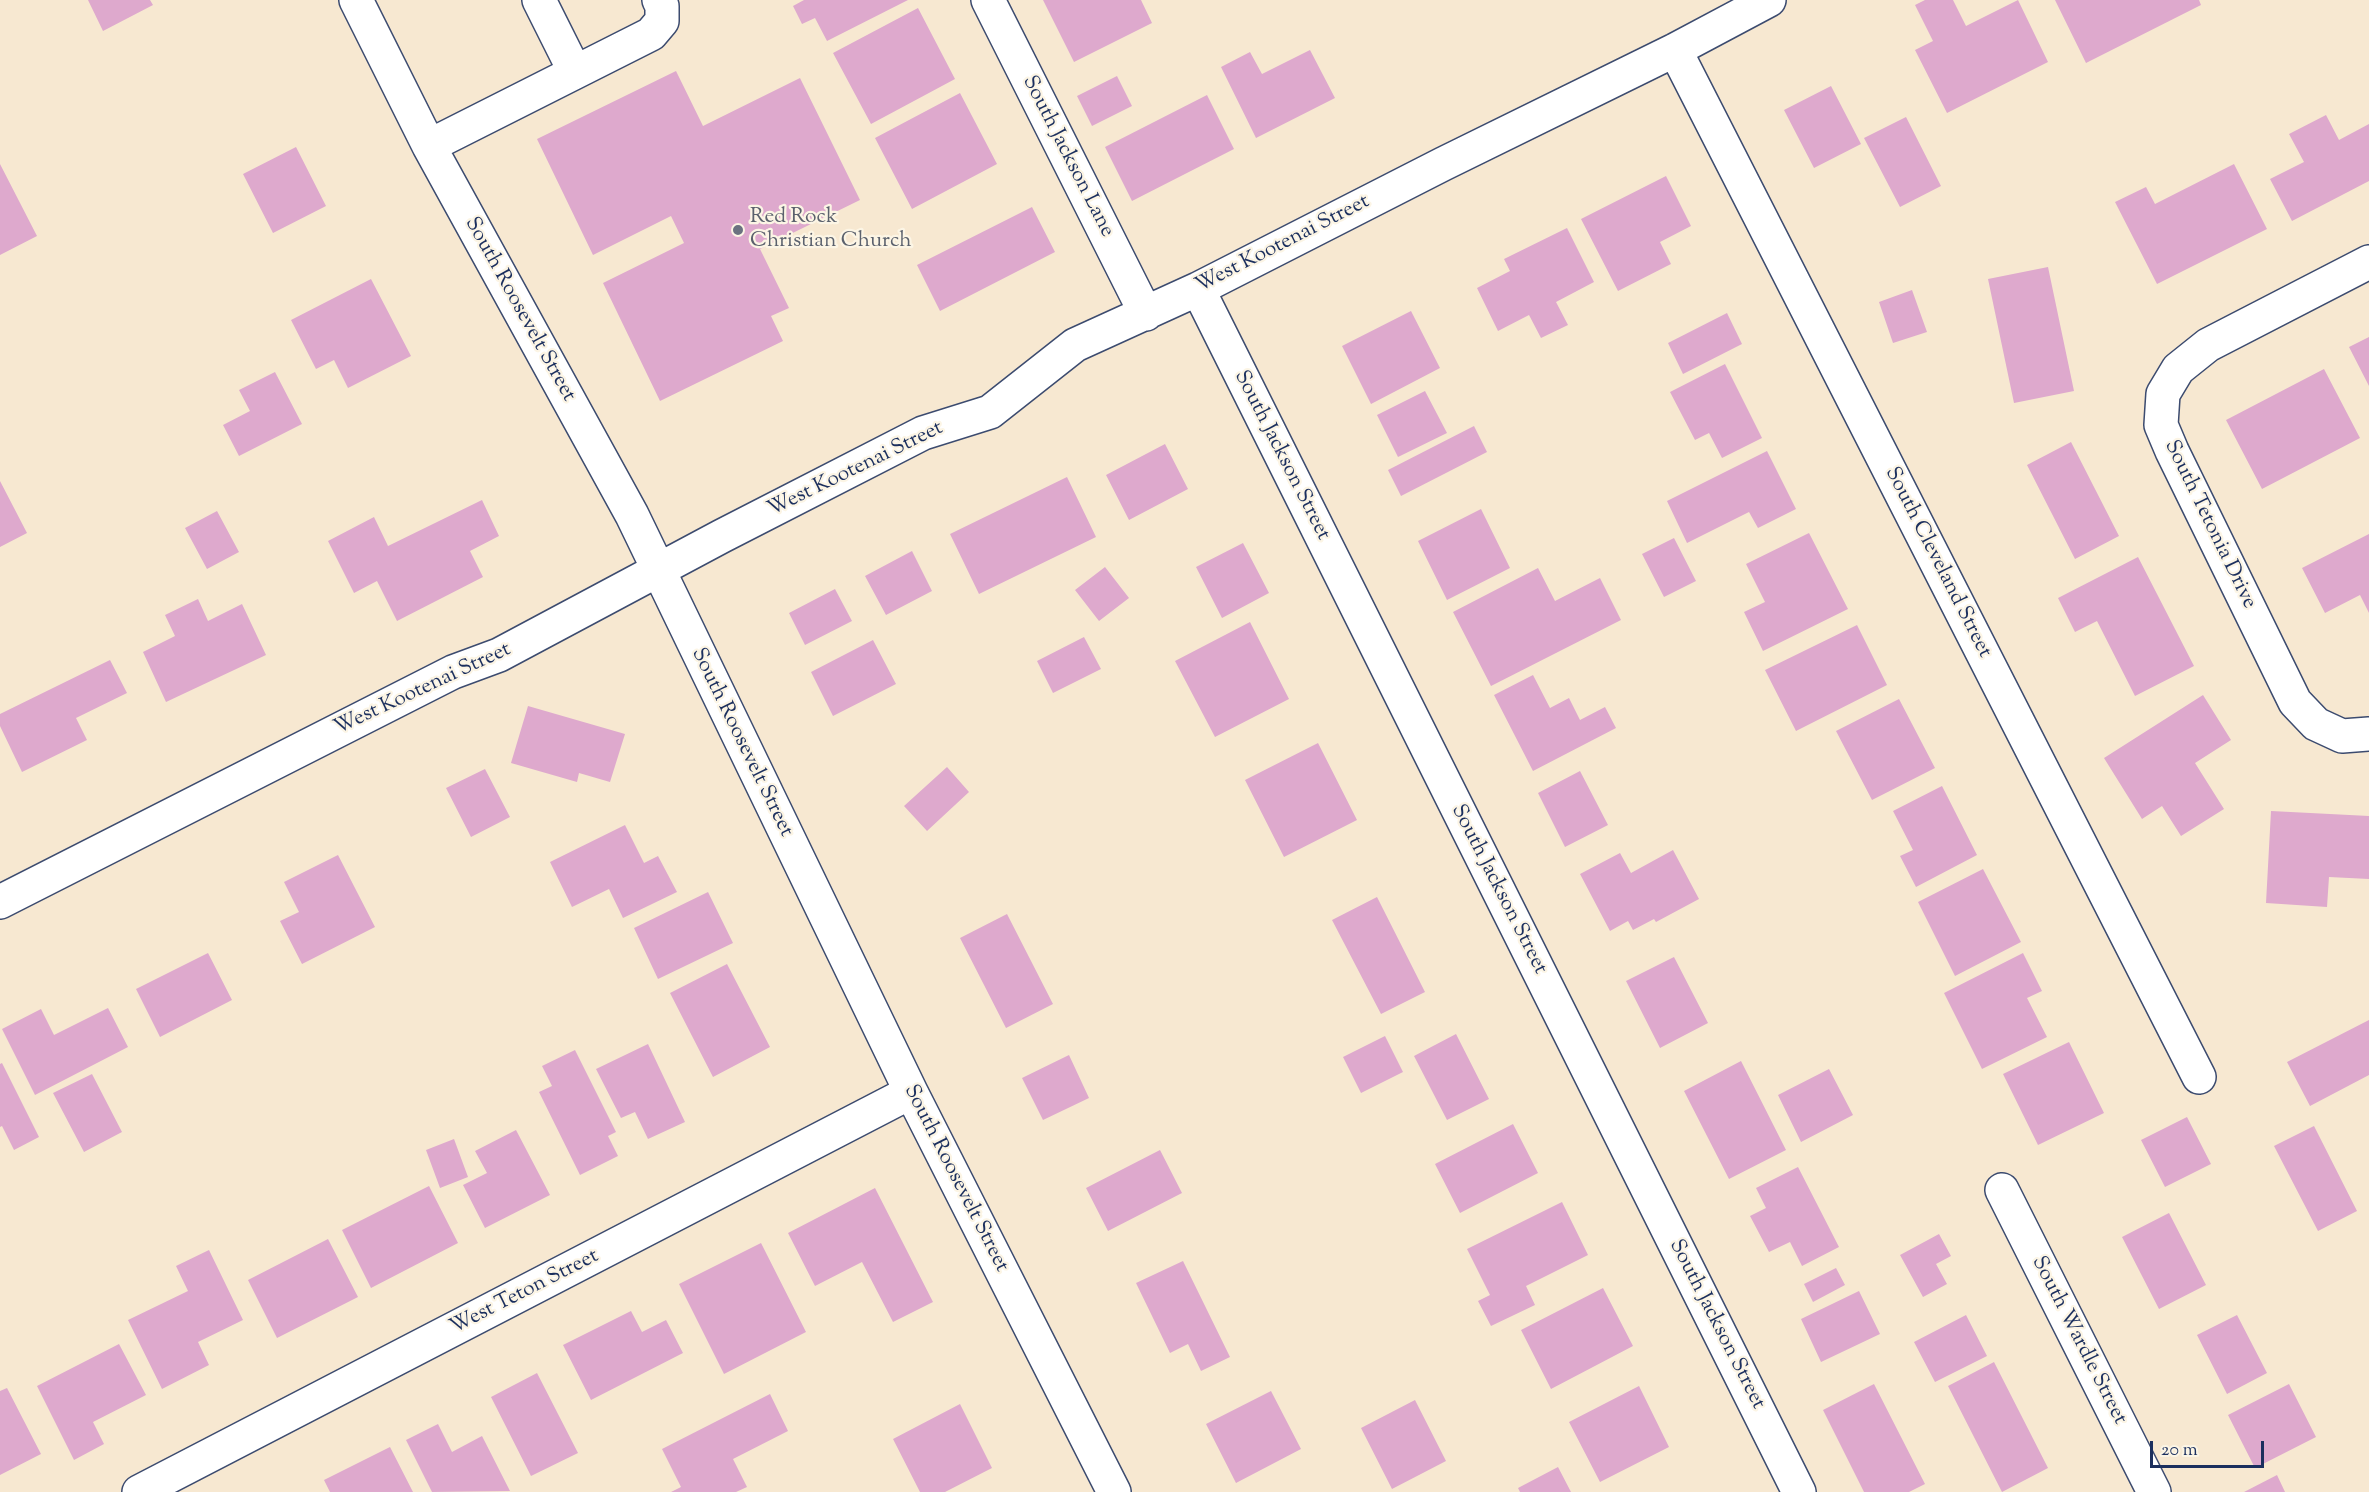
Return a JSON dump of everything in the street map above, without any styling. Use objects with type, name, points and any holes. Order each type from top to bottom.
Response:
[{"type":"street","name":"South Roosevelt Street","points":[[356,0],[429,146],[632,515],[911,1092],[1114,1492]]},
{"type":"street","points":[[538,0],[575,72]]},
{"type":"street","points":[[429,146],[651,34],[662,21],[662,6],[659,0]]},
{"type":"street","name":"South Jackson Lane","points":[[988,0],[1146,314]]},
{"type":"street","name":"West Kootenai Street","points":[[0,902],[453,672],[499,655],[923,433],[990,412],[1075,345],[1198,289],[1770,0]]},
{"type":"street","name":"South Cleveland Street","points":[[1675,50],[2199,1077]]},
{"type":"street","name":"South Tetonia Drive","points":[[2369,262],[2208,345],[2178,369],[2163,394],[2161,425],[2295,702],[2316,724],[2342,736],[2369,734]]},
{"type":"street","name":"South Jackson Street","points":[[1198,289],[1799,1492]]},
{"type":"street","name":"West Teton Street","points":[[139,1492],[911,1092]]},
{"type":"street","name":"South Wardle Street","points":[[2002,1190],[2154,1492]]},
{"type":"building","points":[[88,0],[150,0],[153,5],[103,31]]},
{"type":"building","points":[[804,0],[908,0],[827,41],[815,18],[802,24],[793,6]]},
{"type":"building","points":[[1043,0],[1141,0],[1152,23],[1074,62]]},
{"type":"building","points":[[1925,0],[1953,0],[1966,26],[2018,0],[2048,62],[1947,113],[1915,50],[1933,41],[1915,5]]},
{"type":"building","points":[[2055,0],[2199,0],[2201,5],[2086,63]]},
{"type":"building","points":[[918,8],[955,79],[871,124],[833,53]]},
{"type":"building","points":[[1310,50],[1335,98],[1256,138],[1221,67],[1250,52],[1262,74]]},
{"type":"building","name":"Red Rock Christian Church","points":[[676,71],[703,126],[800,78],[860,200],[760,249],[789,308],[771,316],[783,341],[660,401],[603,283],[684,243],[671,216],[593,255],[537,139]]},
{"type":"building","points":[[1117,76],[1132,106],[1092,126],[1077,96]]},
{"type":"building","points":[[1831,86],[1861,144],[1814,168],[1784,110]]},
{"type":"building","points":[[960,93],[997,164],[912,209],[875,138]]},
{"type":"building","points":[[1207,95],[1234,149],[1132,201],[1105,147]]},
{"type":"building","points":[[2326,115],[2339,140],[2369,124],[2369,181],[2292,221],[2270,179],[2304,162],[2289,134]]},
{"type":"building","points":[[1906,117],[1941,186],[1900,207],[1864,138]]},
{"type":"building","points":[[296,147],[326,206],[273,233],[243,174]]},
{"type":"building","points":[[0,164],[37,236],[0,255]]},
{"type":"building","points":[[2234,164],[2267,229],[2157,284],[2115,202],[2146,187],[2155,204]]},
{"type":"building","points":[[1666,176],[1691,226],[1660,242],[1671,264],[1618,291],[1581,219]]},
{"type":"building","points":[[1032,207],[1055,252],[940,311],[917,265]]},
{"type":"building","points":[[1567,228],[1594,282],[1556,302],[1568,325],[1541,338],[1529,315],[1498,331],[1477,288],[1510,271],[1504,259]]},
{"type":"building","points":[[2048,267],[2074,391],[2014,403],[1988,279]]},
{"type":"building","points":[[371,279],[411,356],[348,388],[334,360],[316,369],[291,320]]},
{"type":"building","points":[[1912,290],[1927,332],[1893,343],[1879,302]]},
{"type":"building","points":[[1411,311],[1440,368],[1371,404],[1342,346]]},
{"type":"building","points":[[1727,313],[1742,344],[1683,374],[1668,343]]},
{"type":"building","points":[[2369,337],[2369,386],[2349,347]]},
{"type":"building","points":[[1725,364],[1762,438],[1722,458],[1709,433],[1695,440],[1670,392]]},
{"type":"building","points":[[2324,369],[2360,438],[2262,489],[2226,420]]},
{"type":"building","points":[[275,372],[302,424],[239,456],[223,425],[250,411],[239,390]]},
{"type":"building","points":[[1425,391],[1447,433],[1398,457],[1377,415]]},
{"type":"building","points":[[1474,426],[1487,452],[1401,496],[1388,470]]},
{"type":"building","points":[[2071,442],[2119,536],[2075,559],[2027,465]]},
{"type":"building","points":[[1165,444],[1188,489],[1129,520],[1106,475]]},
{"type":"building","points":[[1767,451],[1796,509],[1758,528],[1749,512],[1687,543],[1667,501]]},
{"type":"building","points":[[1067,477],[1096,537],[979,594],[950,534]]},
{"type":"building","points":[[0,481],[27,533],[0,547]]},
{"type":"building","points":[[482,500],[499,536],[470,551],[483,577],[397,621],[377,581],[354,593],[328,541],[374,517],[388,546]]},
{"type":"building","points":[[1481,509],[1510,568],[1447,600],[1418,541]]},
{"type":"building","points":[[217,511],[239,552],[207,569],[185,528]]},
{"type":"building","points":[[1809,533],[1848,609],[1763,651],[1744,612],[1765,602],[1746,564]]},
{"type":"building","points":[[2369,534],[2369,613],[2360,595],[2325,613],[2302,568]]},
{"type":"building","points":[[1674,538],[1696,581],[1664,597],[1642,554]]},
{"type":"building","points":[[1243,543],[1269,593],[1222,618],[1196,567]]},
{"type":"building","points":[[912,551],[932,591],[886,615],[865,576]]},
{"type":"building","points":[[2138,557],[2194,666],[2135,696],[2097,621],[2075,632],[2058,598]]},
{"type":"building","points":[[1105,567],[1129,598],[1099,621],[1075,590]]},
{"type":"building","points":[[1538,568],[1555,601],[1600,578],[1621,620],[1491,686],[1453,612]]},
{"type":"building","points":[[835,589],[852,621],[805,645],[789,613]]},
{"type":"building","points":[[198,599],[208,621],[242,604],[266,655],[166,702],[143,652],[175,636],[165,615]]},
{"type":"building","points":[[1250,622],[1289,699],[1215,737],[1175,661]]},
{"type":"building","points":[[1857,625],[1887,685],[1796,731],[1765,670]]},
{"type":"building","points":[[1084,637],[1101,669],[1053,693],[1037,661]]},
{"type":"building","points":[[873,640],[896,684],[833,716],[811,672]]},
{"type":"building","points":[[110,660],[127,693],[76,718],[87,740],[22,772],[0,726],[0,714]]},
{"type":"building","points":[[1533,675],[1550,708],[1569,698],[1580,720],[1605,707],[1616,728],[1533,771],[1494,695]]},
{"type":"building","points":[[2203,695],[2231,740],[2195,763],[2224,809],[2181,836],[2162,806],[2142,819],[2104,758]]},
{"type":"building","points":[[1899,699],[1935,768],[1872,800],[1836,731]]},
{"type":"building","points":[[528,706],[625,734],[610,782],[579,773],[577,782],[511,763]]},
{"type":"building","points":[[1318,743],[1357,820],[1284,857],[1245,780]]},
{"type":"building","points":[[947,767],[969,792],[927,831],[904,806]]},
{"type":"building","points":[[485,769],[510,817],[471,837],[446,788]]},
{"type":"building","points":[[1580,771],[1608,825],[1565,847],[1538,793]]},
{"type":"building","points":[[1942,786],[1977,855],[1916,887],[1900,856],[1913,850],[1893,811]]},
{"type":"building","points":[[2271,811],[2369,816],[2369,879],[2329,877],[2327,907],[2266,903]]},
{"type":"building","points":[[625,825],[644,863],[658,856],[677,892],[623,918],[609,889],[572,907],[550,862]]},
{"type":"building","points":[[1673,850],[1699,899],[1656,922],[1654,919],[1633,930],[1628,921],[1610,931],[1580,874],[1620,853],[1631,873]]},
{"type":"building","points":[[338,855],[375,927],[302,964],[280,921],[299,912],[284,882]]},
{"type":"building","points":[[1983,869],[2021,942],[1955,976],[1918,902]]},
{"type":"building","points":[[708,892],[733,943],[658,979],[634,928]]},
{"type":"building","points":[[1377,897],[1425,992],[1381,1014],[1332,920]]},
{"type":"building","points":[[1007,914],[1053,1004],[1006,1028],[960,938]]},
{"type":"building","points":[[208,953],[232,1000],[160,1037],[136,989]]},
{"type":"building","points":[[2023,953],[2042,991],[2027,998],[2047,1037],[1982,1069],[1944,993]]},
{"type":"building","points":[[1674,957],[1708,1023],[1660,1048],[1626,981]]},
{"type":"building","points":[[727,964],[770,1047],[713,1077],[670,993]]},
{"type":"building","points":[[108,1008],[128,1047],[35,1095],[2,1029],[41,1009],[54,1035]]},
{"type":"building","points":[[2369,1020],[2369,1075],[2310,1106],[2287,1062]]},
{"type":"building","points":[[1456,1034],[1489,1099],[1447,1120],[1414,1056]]},
{"type":"building","points":[[1385,1036],[1403,1072],[1361,1093],[1343,1057]]},
{"type":"building","points":[[2069,1042],[2104,1113],[2038,1145],[2003,1074]]},
{"type":"building","points":[[648,1044],[685,1122],[648,1139],[635,1112],[621,1118],[596,1069]]},
{"type":"building","points":[[575,1050],[616,1132],[608,1136],[618,1156],[580,1175],[539,1092],[552,1086],[542,1066]]},
{"type":"building","points":[[1069,1055],[1089,1098],[1043,1120],[1022,1078]]},
{"type":"building","points":[[1741,1061],[1786,1150],[1729,1179],[1684,1091]]},
{"type":"building","points":[[2,1063],[39,1137],[14,1150],[2,1126],[0,1127],[0,1064]]},
{"type":"building","points":[[1829,1069],[1853,1115],[1801,1142],[1778,1095]]},
{"type":"building","points":[[92,1074],[122,1132],[84,1152],[53,1093]]},
{"type":"building","points":[[2187,1117],[2211,1164],[2165,1187],[2141,1140]]},
{"type":"building","points":[[1513,1124],[1538,1173],[1460,1213],[1435,1164]]},
{"type":"building","points":[[2314,1126],[2357,1211],[2318,1231],[2274,1146]]},
{"type":"building","points":[[516,1130],[550,1195],[485,1228],[463,1185],[487,1173],[475,1151]]},
{"type":"building","points":[[454,1139],[468,1177],[440,1188],[426,1150]]},
{"type":"building","points":[[1160,1150],[1182,1193],[1108,1231],[1086,1188]]},
{"type":"building","points":[[1798,1167],[1839,1247],[1802,1266],[1790,1242],[1769,1252],[1750,1216],[1766,1208],[1756,1188]]},
{"type":"building","points":[[429,1186],[458,1243],[371,1288],[342,1230]]},
{"type":"building","points":[[875,1188],[933,1302],[893,1322],[862,1262],[815,1286],[788,1233]]},
{"type":"building","points":[[1562,1202],[1588,1255],[1526,1286],[1535,1305],[1491,1326],[1478,1301],[1490,1295],[1467,1249]]},
{"type":"building","points":[[2169,1213],[2206,1285],[2159,1309],[2122,1237]]},
{"type":"building","points":[[1939,1234],[1951,1256],[1936,1264],[1947,1284],[1923,1297],[1900,1255]]},
{"type":"building","points":[[328,1239],[358,1297],[277,1338],[248,1280]]},
{"type":"building","points":[[761,1243],[806,1332],[724,1374],[679,1284]]},
{"type":"building","points":[[209,1250],[243,1320],[198,1342],[209,1365],[162,1389],[128,1320],[188,1291],[176,1266]]},
{"type":"building","points":[[1183,1261],[1230,1357],[1201,1371],[1188,1344],[1170,1353],[1136,1283]]},
{"type":"building","points":[[1836,1268],[1845,1285],[1813,1302],[1804,1284]]},
{"type":"building","points":[[1603,1288],[1633,1346],[1551,1389],[1521,1330]]},
{"type":"building","points":[[1859,1291],[1880,1334],[1821,1362],[1801,1319]]},
{"type":"building","points":[[631,1311],[642,1332],[666,1320],[683,1353],[591,1400],[563,1345]]},
{"type":"building","points":[[1966,1315],[1987,1356],[1935,1382],[1914,1342]]},
{"type":"building","points":[[2237,1315],[2267,1373],[2227,1394],[2197,1335]]},
{"type":"building","points":[[119,1344],[146,1395],[93,1422],[104,1444],[74,1460],[37,1386]]},
{"type":"building","points":[[1994,1362],[2048,1468],[2002,1492],[1948,1386]]},
{"type":"building","points":[[537,1373],[578,1453],[531,1476],[491,1397]]},
{"type":"building","points":[[1874,1384],[1925,1484],[1909,1492],[1864,1492],[1823,1410]]},
{"type":"building","points":[[2289,1384],[2316,1437],[2255,1468],[2228,1415]]},
{"type":"building","points":[[1639,1386],[1669,1447],[1600,1482],[1569,1422]]},
{"type":"building","points":[[7,1388],[41,1454],[0,1475],[0,1391]]},
{"type":"building","points":[[1271,1391],[1301,1449],[1236,1483],[1206,1424]]},
{"type":"building","points":[[770,1394],[788,1431],[733,1459],[747,1487],[736,1492],[671,1492],[681,1487],[662,1449]]},
{"type":"building","points":[[1415,1400],[1446,1461],[1392,1489],[1361,1428]]},
{"type":"building","points":[[960,1404],[992,1468],[945,1492],[920,1492],[893,1439]]},
{"type":"building","points":[[438,1424],[452,1452],[482,1436],[510,1491],[432,1492],[406,1440]]},
{"type":"building","points":[[390,1447],[413,1492],[330,1492],[324,1480]]},
{"type":"building","points":[[1558,1467],[1571,1492],[1520,1492],[1518,1488]]},
{"type":"building","points":[[2277,1475],[2285,1492],[2244,1492]]},
{"type":"place","name":"Red Rock Christian Church","points":[[738,230]]}]
